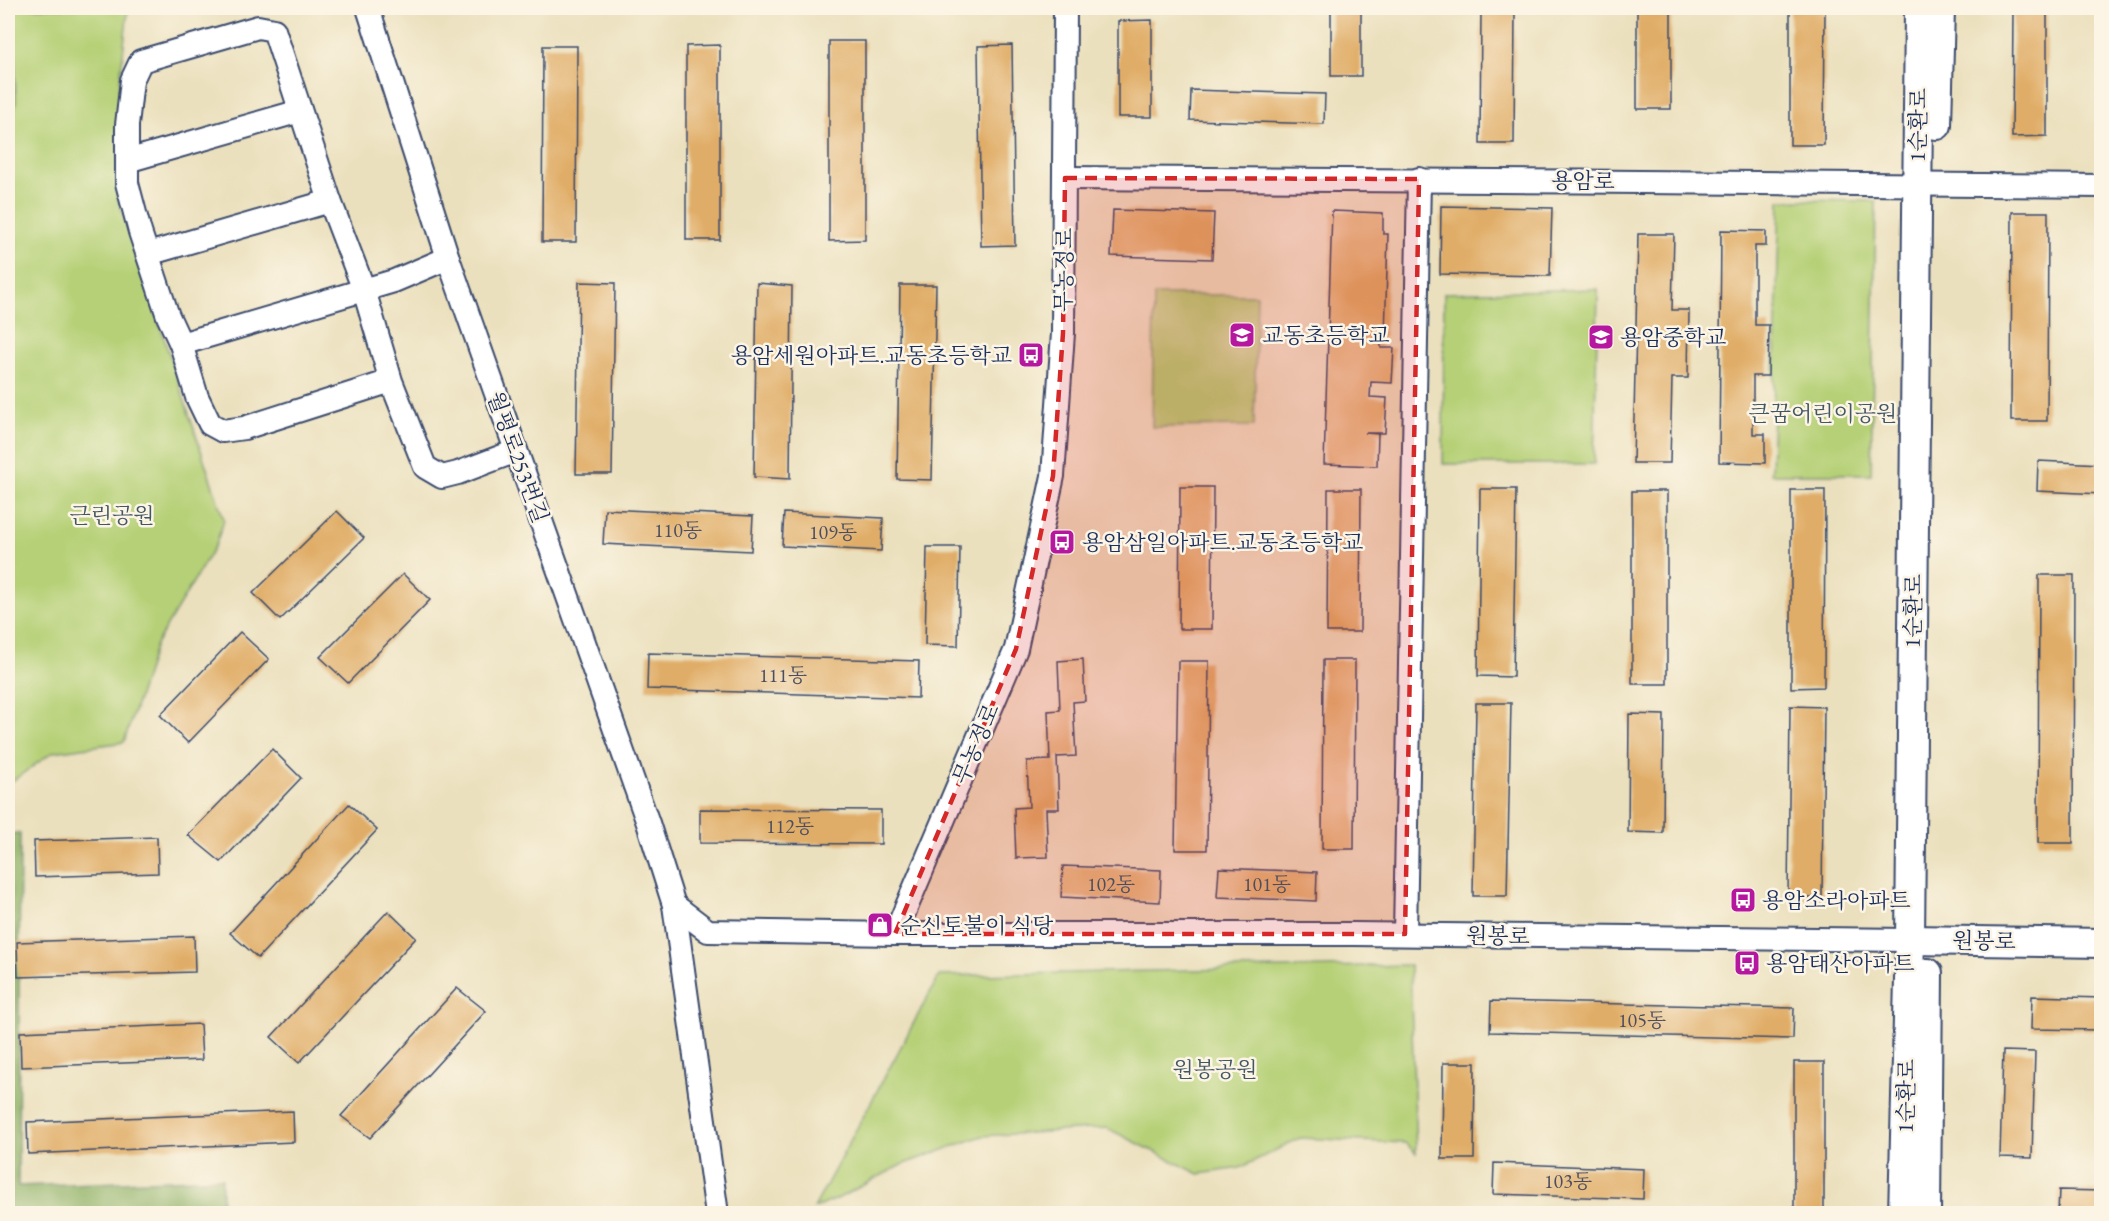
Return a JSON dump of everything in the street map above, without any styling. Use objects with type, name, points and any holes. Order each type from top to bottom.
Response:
[{"type":"street","name":"월평로253번길","points":[[368,8],[448,258],[648,823],[674,905]]},
{"type":"street","name":"무농정로","points":[[894,934],[1016,649],[1053,476],[1063,333],[1065,8]]},
{"type":"street","name":"1순환로","points":[[1919,8],[1927,186],[1919,940],[1926,1214]]},
{"type":"street","name":"1순환로","points":[[1927,186],[1940,8]]},
{"type":"street","points":[[391,381],[244,428],[223,431],[210,424],[197,397],[181,344],[168,316],[127,183],[127,125],[132,80],[141,61],[258,27],[274,30],[330,201],[364,290],[391,381],[425,467],[442,477],[516,451]]},
{"type":"street","points":[[127,161],[300,111]]},
{"type":"street","name":"용암로","points":[[1065,178],[2102,186]]},
{"type":"street","points":[[1405,934],[1419,179]]},
{"type":"street","points":[[148,254],[330,201]]},
{"type":"street","points":[[181,344],[394,281],[448,258]]},
{"type":"street","points":[[674,905],[708,932],[894,934]]},
{"type":"street","points":[[674,905],[717,1214]]},
{"type":"street","name":"원봉로","points":[[894,934],[1405,934],[2102,943]]},
{"type":"street","name":"1순환로","points":[[1903,1214],[1919,940]]},
{"type":"highlighted area","points":[[1065,178],[1419,179],[1405,934],[895,934],[1016,649],[1053,476],[1063,333]]},
{"type":"green space","name":"근린공원","points":[[8,8],[110,8],[110,10],[128,8],[118,100],[118,199],[224,520],[216,544],[156,644],[124,742],[53,752],[8,784]]},
{"type":"green space","points":[[14,41],[16,101],[8,151],[8,48]]},
{"type":"green space","name":"큰꿈어린이공원","points":[[1780,200],[1876,201],[1871,474],[1771,474]]},
{"type":"green space","points":[[1598,289],[1594,464],[1443,464],[1444,293]]},
{"type":"green space","points":[[1154,295],[1257,295],[1254,426],[1152,427]]},
{"type":"green space","points":[[20,833],[18,1186],[222,1178],[222,1213],[8,1213],[8,834]]},
{"type":"green space","name":"원봉공원","points":[[1410,965],[1416,1153],[1405,1143],[1300,1138],[1240,1168],[1199,1174],[1107,1128],[982,1136],[901,1165],[835,1200],[814,1208],[939,976]]},
{"type":"building","points":[[1331,8],[1361,8],[1361,76],[1331,76]]},
{"type":"building","points":[[1481,8],[1515,8],[1514,144],[1480,144]]},
{"type":"building","points":[[1637,8],[1671,8],[1671,109],[1637,109]]},
{"type":"building","points":[[1790,8],[1825,8],[1824,145],[1790,145]]},
{"type":"building","points":[[2013,8],[2047,8],[2047,136],[2012,137]]},
{"type":"building","points":[[1152,20],[1152,117],[1118,117],[1118,21]]},
{"type":"building","points":[[829,41],[865,41],[865,240],[829,241]]},
{"type":"building","points":[[720,45],[720,240],[686,240],[686,46]]},
{"type":"building","points":[[1012,45],[1015,245],[981,246],[978,46]]},
{"type":"building","points":[[543,46],[577,46],[576,242],[542,242]]},
{"type":"building","points":[[1191,90],[1325,94],[1324,124],[1190,120]]},
{"type":"building","points":[[1441,206],[1552,208],[1550,276],[1440,274]]},
{"type":"building","points":[[1113,210],[1214,213],[1212,259],[1111,256]]},
{"type":"building","points":[[1332,211],[1383,213],[1383,234],[1388,234],[1385,337],[1381,339],[1381,348],[1394,348],[1392,383],[1371,382],[1370,397],[1387,398],[1385,433],[1365,433],[1378,434],[1377,466],[1324,464]]},
{"type":"building","points":[[2012,212],[2048,212],[2047,421],[2011,421]]},
{"type":"building","points":[[1721,230],[1766,231],[1766,246],[1755,246],[1755,325],[1769,325],[1768,376],[1753,376],[1753,434],[1765,434],[1765,463],[1719,462]]},
{"type":"building","points":[[1638,234],[1674,234],[1672,310],[1689,310],[1688,378],[1672,378],[1670,463],[1633,463]]},
{"type":"building","points":[[579,282],[615,283],[612,474],[576,474]]},
{"type":"building","points":[[757,283],[792,286],[790,479],[754,477]]},
{"type":"building","points":[[900,285],[936,285],[932,480],[897,479]]},
{"type":"building","points":[[2038,461],[2102,464],[2102,494],[2037,491]]},
{"type":"building","points":[[1180,487],[1213,487],[1212,629],[1179,629]]},
{"type":"building","points":[[1328,489],[1361,489],[1360,632],[1327,632]]},
{"type":"building","points":[[1480,489],[1516,489],[1513,677],[1478,676]]},
{"type":"building","points":[[1791,490],[1825,490],[1824,687],[1791,688]]},
{"type":"building","points":[[1632,491],[1667,491],[1667,684],[1632,684]]},
{"type":"building","points":[[605,509],[753,516],[751,551],[603,544]]},
{"type":"building","points":[[337,511],[364,538],[280,620],[253,593]]},
{"type":"building","points":[[784,513],[883,518],[881,551],[782,546]]},
{"type":"building","points":[[927,547],[960,547],[958,646],[925,645]]},
{"type":"building","points":[[403,574],[430,600],[348,683],[320,657]]},
{"type":"building","points":[[2039,575],[2074,575],[2073,843],[2038,843]]},
{"type":"building","points":[[240,632],[269,659],[188,743],[160,715]]},
{"type":"building","points":[[648,653],[919,661],[918,698],[647,689]]},
{"type":"building","points":[[1083,659],[1085,701],[1073,702],[1076,756],[1057,757],[1059,809],[1046,809],[1048,857],[1016,858],[1014,808],[1029,807],[1027,761],[1050,760],[1048,711],[1060,710],[1058,661]]},
{"type":"building","points":[[1323,660],[1355,660],[1354,849],[1322,849]]},
{"type":"building","points":[[1178,661],[1209,661],[1207,850],[1175,850]]},
{"type":"building","points":[[1476,703],[1511,703],[1507,896],[1473,896]]},
{"type":"building","points":[[1790,706],[1824,707],[1822,898],[1788,898]]},
{"type":"building","points":[[1629,714],[1664,715],[1663,833],[1628,832]]},
{"type":"building","points":[[272,749],[301,778],[221,862],[188,835]]},
{"type":"building","points":[[349,804],[377,830],[258,958],[230,933]]},
{"type":"building","points":[[700,809],[881,810],[881,844],[700,843]]},
{"type":"building","points":[[157,837],[158,873],[35,877],[34,841]]},
{"type":"building","points":[[1063,866],[1161,870],[1160,902],[1061,897]]},
{"type":"building","points":[[1219,868],[1317,872],[1316,901],[1217,897]]},
{"type":"building","points":[[388,911],[416,938],[299,1063],[271,1037]]},
{"type":"building","points":[[194,936],[195,972],[18,977],[17,942]]},
{"type":"building","points":[[457,988],[486,1011],[370,1138],[341,1116]]},
{"type":"building","points":[[2032,996],[2102,998],[2102,1030],[2031,1029]]},
{"type":"building","points":[[1491,1001],[1794,1008],[1793,1039],[1490,1032]]},
{"type":"building","points":[[200,1024],[202,1060],[21,1067],[20,1032]]},
{"type":"building","points":[[2003,1051],[2035,1052],[2032,1158],[2000,1157]]},
{"type":"building","points":[[1794,1062],[1824,1062],[1824,1214],[1794,1214]]},
{"type":"building","points":[[1443,1063],[1475,1063],[1474,1159],[1442,1159]]},
{"type":"building","points":[[293,1111],[294,1142],[28,1154],[27,1122]]},
{"type":"building","points":[[1494,1163],[1644,1169],[1643,1199],[1493,1194]]},
{"type":"building","points":[[2059,1190],[2102,1191],[2102,1214],[2058,1214]]},
{"type":"place","name":"교동초등학교","points":[[1242,335]]},
{"type":"place","name":"용암중학교","points":[[1601,337]]},
{"type":"place","name":"용암세원아파트.교동초등학교","points":[[1031,355]]},
{"type":"place","name":"용암삼일아파트.교동초등학교","points":[[1062,542]]},
{"type":"place","name":"용암소라아파트","points":[[1743,900]]},
{"type":"place","name":"순신토불이 식당","points":[[880,925]]},
{"type":"place","name":"용암태산아파트","points":[[1747,963]]}]
